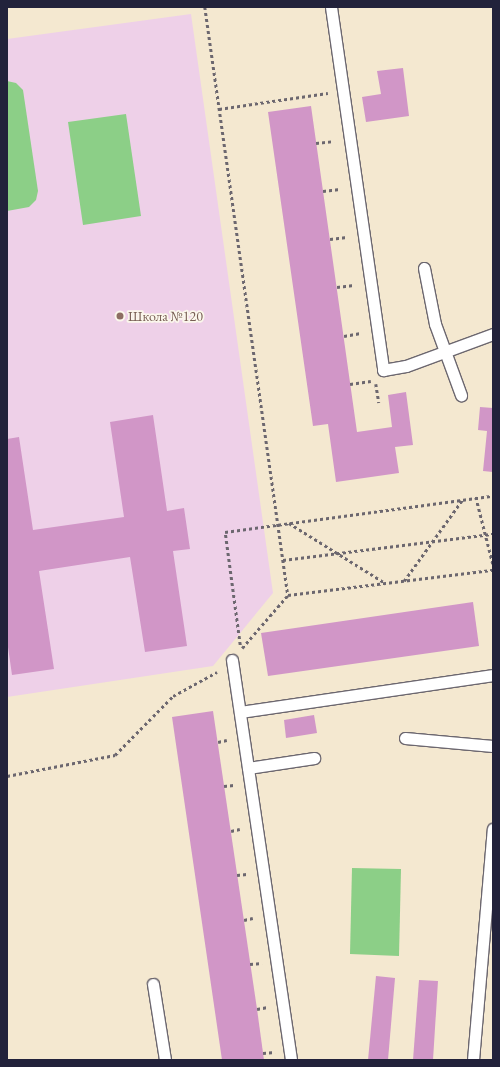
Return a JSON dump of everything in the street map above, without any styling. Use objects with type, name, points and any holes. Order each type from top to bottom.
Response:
[{"type":"lane","points":[[331,7],[383,370],[406,366],[493,334]]},
{"type":"lane","points":[[424,268],[435,324],[461,395]]},
{"type":"lane","points":[[232,660],[291,1060]]},
{"type":"lane","points":[[240,712],[493,675]]},
{"type":"lane","points":[[405,738],[493,746]]},
{"type":"lane","points":[[248,768],[314,758]]},
{"type":"lane","points":[[473,1060],[493,829]]},
{"type":"lane","points":[[152,984],[166,1060]]},
{"type":"path","points":[[205,7],[288,595]]},
{"type":"path","points":[[219,108],[334,92]]},
{"type":"path","points":[[316,143],[341,140]]},
{"type":"path","points":[[323,191],[348,188]]},
{"type":"path","points":[[330,239],[355,236]]},
{"type":"path","points":[[337,287],[362,284]]},
{"type":"path","points":[[344,336],[369,332]]},
{"type":"path","points":[[350,384],[375,380]]},
{"type":"path","points":[[240,650],[225,532],[463,498],[493,496]]},
{"type":"path","points":[[476,497],[493,564]]},
{"type":"path","points":[[404,581],[463,498]]},
{"type":"path","points":[[289,523],[385,583]]},
{"type":"path","points":[[283,560],[493,534]]},
{"type":"path","points":[[7,776],[115,756],[173,696],[206,680],[232,660],[288,595],[493,570]]},
{"type":"shaded area","name":"Школа №120","points":[[191,14],[273,593],[213,666],[7,697],[7,39]]},
{"type":"green space","points":[[7,81],[16,83],[23,90],[38,191],[36,200],[29,207],[7,211]]},
{"type":"green space","points":[[126,114],[141,216],[83,225],[68,122]]},
{"type":"green space","points":[[352,868],[401,869],[399,956],[350,954]]},
{"type":"building","points":[[403,68],[409,116],[366,122],[362,97],[381,94],[377,71]]},
{"type":"building","points":[[311,106],[357,432],[392,427],[388,395],[406,392],[413,445],[395,447],[399,473],[336,482],[328,424],[313,426],[268,112]]},
{"type":"building","points":[[480,407],[493,408],[493,472],[483,471],[487,431],[478,430]]},
{"type":"building","points":[[153,415],[167,511],[184,508],[190,549],[173,551],[187,646],[145,652],[130,557],[39,571],[54,669],[12,675],[7,640],[7,439],[19,437],[33,530],[124,517],[110,422]]},
{"type":"building","points":[[473,602],[479,646],[268,676],[261,633]]},
{"type":"building","points":[[213,711],[264,1060],[222,1060],[172,717]]},
{"type":"building","points":[[314,715],[317,733],[286,738],[284,720]]},
{"type":"building","points":[[376,976],[395,978],[388,1060],[368,1060]]},
{"type":"building","points":[[419,980],[438,981],[433,1060],[413,1060]]},
{"type":"place","name":"Школа №120","points":[[120,316]]}]
